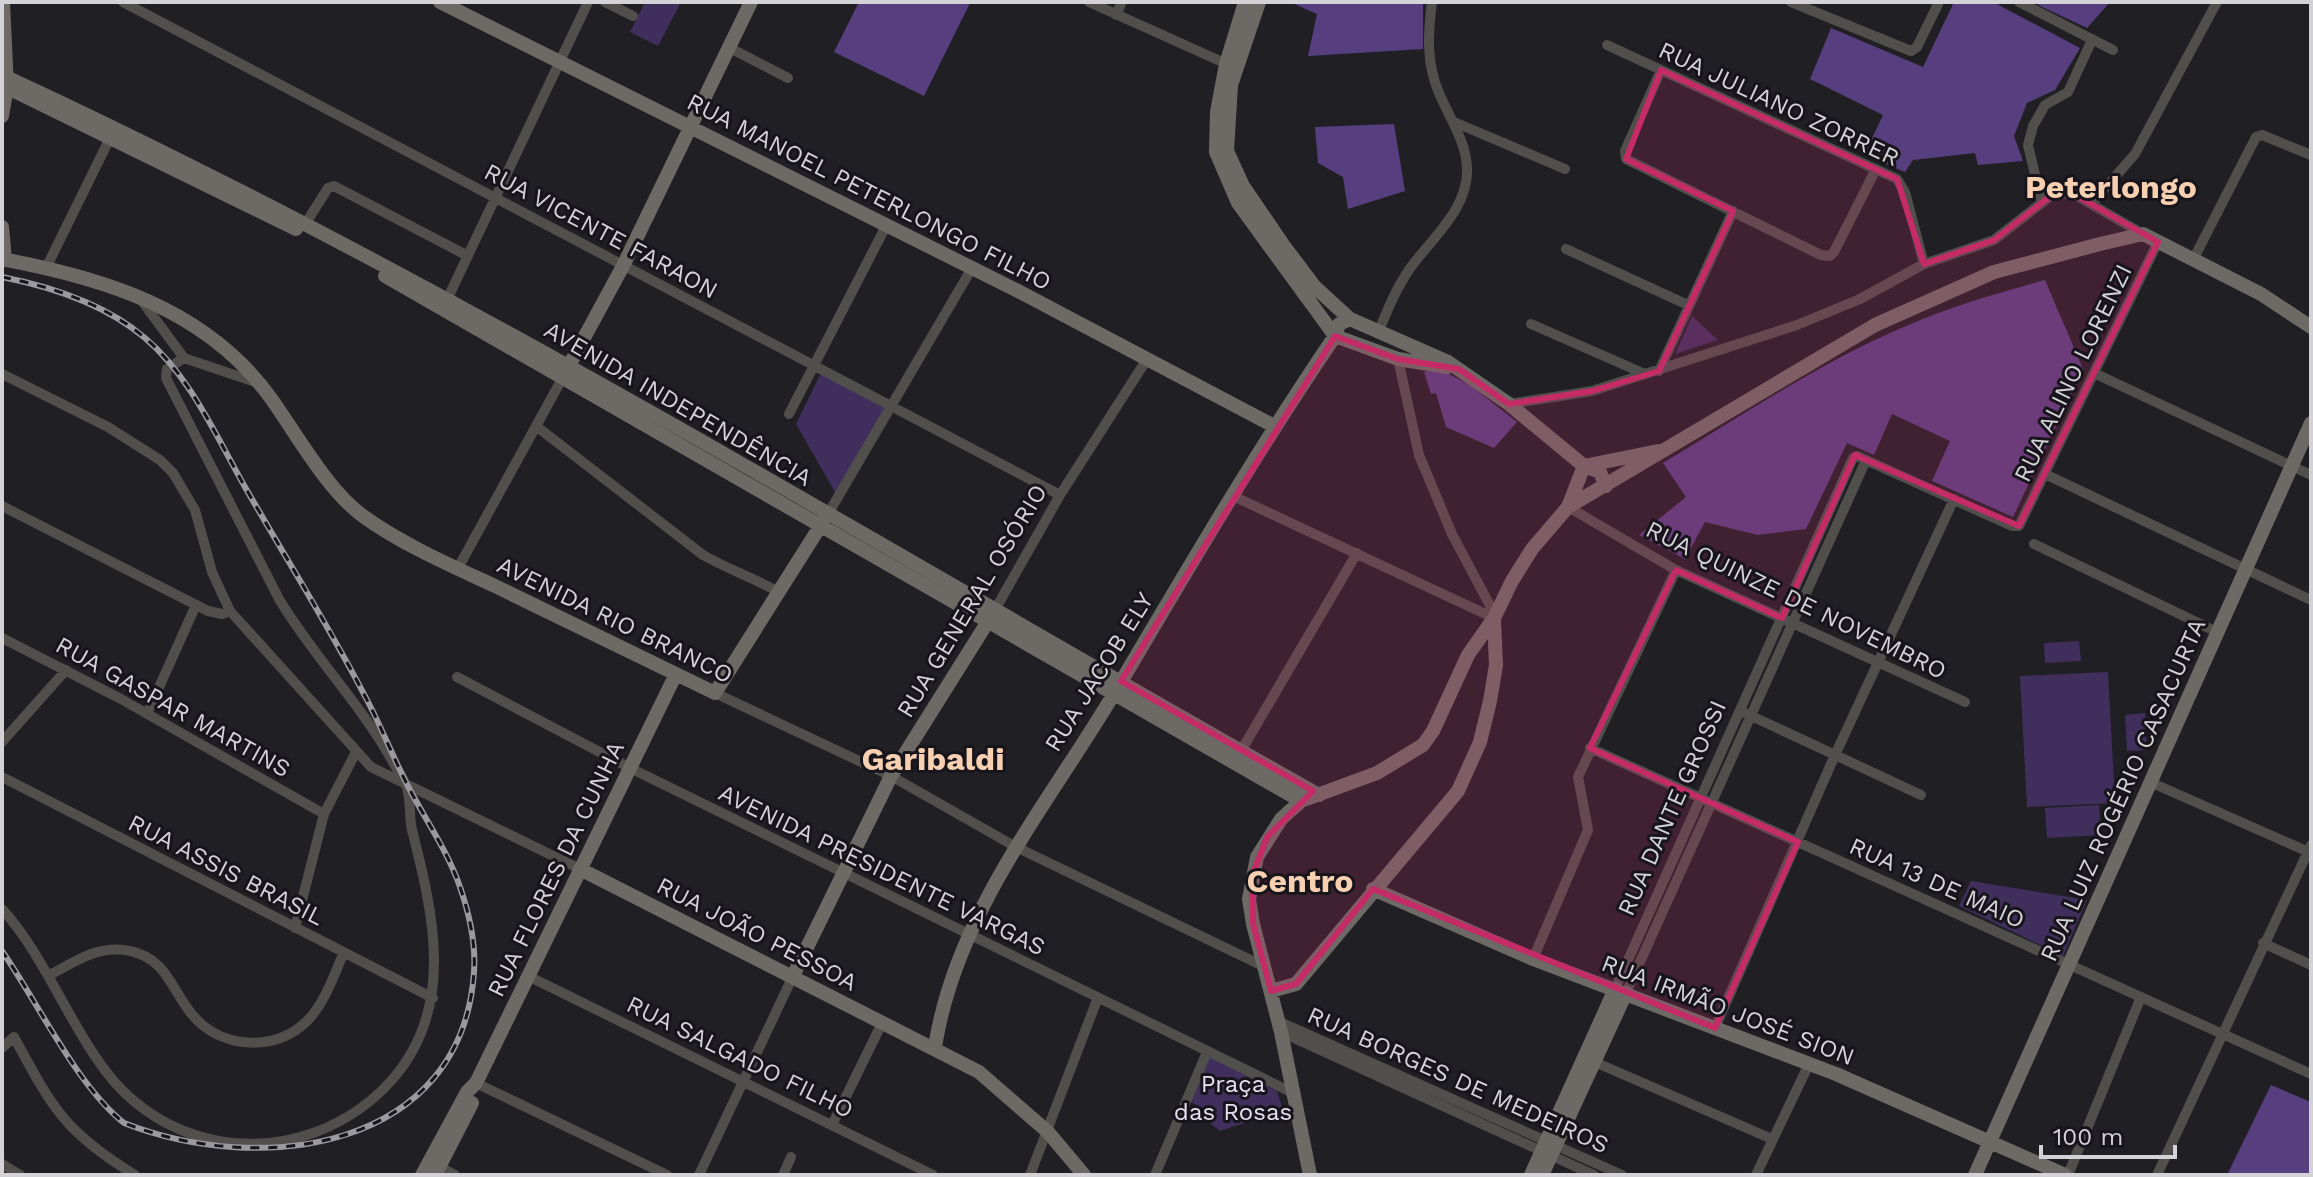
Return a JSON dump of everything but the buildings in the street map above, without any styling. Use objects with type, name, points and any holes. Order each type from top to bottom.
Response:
[{"type":"main road","points":[[2,116],[5,81],[3,2]]},
{"type":"main road","name":"RUA MANOEL PETERLONGO FILHO","points":[[440,2],[972,268],[1274,426]]},
{"type":"main road","points":[[566,372],[623,266],[751,2]]},
{"type":"main road","points":[[1245,2],[1232,66],[1227,151],[1243,186],[1284,246],[1323,296],[1350,319],[1459,369],[1509,404],[1584,466]]},
{"type":"main road","points":[[1259,2],[1217,112],[1216,152],[1230,189],[1335,336],[1363,349],[1398,359],[1459,369]]},
{"type":"main road","name":"AVENIDA INDEPENDÊNCIA","points":[[5,81],[110,138],[446,302]]},
{"type":"main road","name":"AVENIDA INDEPENDÊNCIA","points":[[5,81],[306,223],[992,615],[1319,795]]},
{"type":"main road","points":[[2,227],[4,260]]},
{"type":"main road","points":[[1568,507],[1816,357],[1925,302],[1994,272],[2143,234],[2261,294],[2311,327]]},
{"type":"main road","name":"AVENIDA RIO BRANCO","points":[[4,260],[46,268],[135,293],[208,337],[260,384],[350,505],[381,528],[715,693]]},
{"type":"main road","name":"RUA JACOB ELY","points":[[935,1047],[950,981],[969,933],[1016,847],[1118,686],[1274,426],[1335,336],[1339,324],[1350,319]]},
{"type":"main road","points":[[1363,349],[1374,346],[1378,333]]},
{"type":"main road","name":"RUA LUIZ ROGÉRIO CASACURTA","points":[[1975,1175],[2311,423]]},
{"type":"main road","points":[[1584,466],[1662,451]]},
{"type":"main road","points":[[1584,466],[1582,479],[1602,489]]},
{"type":"main road","points":[[1310,1175],[1280,1027],[1249,899],[1252,876],[1267,837],[1301,801],[1377,773],[1423,745],[1433,731],[1468,655],[1494,617],[1532,549],[1568,507],[1584,466]]},
{"type":"main road","points":[[715,693],[824,520]]},
{"type":"main road","name":"RUA GENERAL OSÓRIO","points":[[793,976],[891,776],[992,615]]},
{"type":"main road","points":[[1271,991],[1296,984],[1373,889],[1425,835],[1458,791],[1480,742],[1490,701],[1496,665],[1494,617]]},
{"type":"main road","name":"RUA FLORES DA CUNHA","points":[[431,1170],[473,1091],[676,674]]},
{"type":"main road","name":"AVENIDA INDEPENDÊNCIA","points":[[1118,686],[1301,801]]},
{"type":"main road","name":"RUA JOÃO PESSOA","points":[[580,869],[935,1047],[999,1087],[1048,1132],[1084,1175]]},
{"type":"main road","name":"RUA IRMÃO JOSÉ SION","points":[[1373,889],[1533,959],[1809,1064],[2066,1175]]},
{"type":"main road","name":"RUA DANTE GROSSI","points":[[1531,1175],[1549,1148],[1621,991]]},
{"type":"main road","name":"RUA DANTE GROSSI","points":[[1542,1175],[1549,1148]]},
{"type":"street","name":"RUA VICENTE FARAON","points":[[123,2],[366,127],[495,199],[1060,495]]},
{"type":"street","points":[[446,302],[588,2]]},
{"type":"street","points":[[605,2],[633,16]]},
{"type":"street","points":[[1089,2],[1232,66]]},
{"type":"street","points":[[1116,15],[1122,2]]},
{"type":"street","points":[[1378,333],[1411,268],[1452,216],[1464,190],[1467,169],[1454,122],[1438,92],[1430,60],[1432,2]]},
{"type":"street","points":[[1791,2],[1915,50],[1939,2]]},
{"type":"street","points":[[2019,2],[2113,50]]},
{"type":"street","points":[[2092,203],[2135,154],[2217,2]]},
{"type":"street","points":[[2041,200],[2028,145],[2030,136],[2045,105],[2068,92],[2092,40]]},
{"type":"street","name":"RUA JULIANO ZORRER","points":[[1607,45],[1897,179],[1904,188],[1924,264]]},
{"type":"street","points":[[728,47],[788,78]]},
{"type":"street","points":[[1661,70],[1625,151],[1626,159],[1821,255],[1830,256],[1834,252],[1876,169]]},
{"type":"street","points":[[1454,122],[1565,169]]},
{"type":"street","points":[[2193,260],[2253,140],[2262,135],[2311,155]]},
{"type":"street","points":[[46,268],[110,138]]},
{"type":"street","points":[[306,223],[328,188],[334,186],[468,256]]},
{"type":"street","points":[[1509,404],[1592,391],[1797,325],[1860,299],[1924,264],[1994,240],[2017,224],[2041,200],[2053,194],[2072,193],[2143,234]]},
{"type":"street","points":[[1659,371],[1733,211]]},
{"type":"street","points":[[789,414],[886,226]]},
{"type":"street","name":"RUA ALINO LORENZI","points":[[1954,499],[2012,526],[2025,521],[2158,242]]},
{"type":"street","points":[[1566,249],[1688,305]]},
{"type":"street","points":[[824,520],[972,268]]},
{"type":"street","points":[[135,293],[184,358],[260,384]]},
{"type":"street","points":[[1531,324],[1645,374]]},
{"type":"street","points":[[2,909],[22,930],[99,1060],[132,1100],[183,1131],[242,1144],[303,1137],[333,1126],[374,1100],[407,1063],[425,1028],[433,998],[434,931],[411,825],[407,788],[380,739],[299,632],[254,552],[218,475],[166,378],[167,369],[184,358]]},
{"type":"street","name":"RUA GENERAL OSÓRIO","points":[[992,615],[1060,495],[1147,359]]},
{"type":"street","points":[[1398,359],[1419,455],[1452,534],[1494,617]]},
{"type":"street","points":[[458,568],[566,372]]},
{"type":"street","points":[[2094,373],[2311,475]]},
{"type":"street","name":"RUA JOÃO PESSOA","points":[[2,374],[108,427],[160,460],[173,473],[195,510],[212,572],[230,611],[356,752],[381,775],[580,869]]},
{"type":"street","points":[[536,426],[703,555],[727,568],[741,570],[779,592]]},
{"type":"street","name":"RUA DANTE GROSSI","points":[[1621,991],[1786,621],[1866,460],[1857,456],[1853,458],[1786,621]]},
{"type":"street","points":[[1715,1028],[1835,755],[1954,499],[1866,460]]},
{"type":"street","points":[[2047,475],[2311,600]]},
{"type":"street","points":[[1233,496],[1494,617]]},
{"type":"street","points":[[2,506],[196,605],[218,614],[230,611]]},
{"type":"street","name":"RUA QUINZE DE NOVEMBRO","points":[[1568,507],[1676,570],[1965,702]]},
{"type":"street","points":[[2034,544],[2217,632]]},
{"type":"street","points":[[1241,751],[1357,553]]},
{"type":"street","points":[[1533,959],[1584,843],[1588,820],[1578,777],[1676,570]]},
{"type":"street","points":[[147,714],[196,605]]},
{"type":"street","name":"RUA GASPAR MARTINS","points":[[2,638],[147,714],[324,814]]},
{"type":"street","points":[[2,742],[66,670]]},
{"type":"street","name":"AVENIDA PRESIDENTE VARGAS","points":[[457,677],[630,768],[845,871],[1097,1000],[1291,1092]]},
{"type":"street","name":"AVENIDA RIO BRANCO","points":[[715,693],[891,776],[1016,847],[1263,966]]},
{"type":"street","points":[[1744,713],[1921,795]]},
{"type":"street","name":"RUA 13 DE MAIO","points":[[1590,748],[2311,1074]]},
{"type":"street","points":[[295,928],[324,814],[356,752]]},
{"type":"street","name":"RUA ASSIS BRASIL","points":[[2,777],[433,998]]},
{"type":"street","points":[[2150,782],[2310,850],[2263,943],[2157,1175]]},
{"type":"street","points":[[2263,943],[2311,965]]},
{"type":"street","points":[[50,975],[98,951],[129,950],[145,956],[164,971],[198,1021],[214,1033],[252,1044],[289,1035],[307,1021],[344,952]]},
{"type":"street","name":"RUA SALGADO FILHO","points":[[528,976],[833,1123],[933,1175]]},
{"type":"street","name":"RUA GENERAL OSÓRIO","points":[[699,1175],[793,976]]},
{"type":"street","points":[[2066,1175],[2141,997]]},
{"type":"street","points":[[1030,1175],[1097,1000]]},
{"type":"street","points":[[833,1123],[883,1021]]},
{"type":"street","name":"RUA BORGES DE MEDEIROS","points":[[1280,1027],[1424,1089],[1549,1148],[1622,1175]]},
{"type":"street","points":[[2,1048],[14,1037],[54,1111],[87,1144],[135,1175]]},
{"type":"street","points":[[1155,1175],[1207,1052]]},
{"type":"street","points":[[1590,1060],[1772,1139]]},
{"type":"street","points":[[1756,1175],[1809,1064]]},
{"type":"street","points":[[473,1091],[667,1175]]},
{"type":"street","name":"RUA BORGES DE MEDEIROS","points":[[1549,1148],[1594,1175]]},
{"type":"street","points":[[783,1175],[791,1157]]},
{"type":"street","points":[[2,1164],[20,1175]]},
{"type":"street","points":[[431,1170],[455,1175]]},
{"type":"highlighted area","points":[[1661,70],[1897,179],[1924,264],[1994,240],[2053,194],[2072,193],[2158,242],[2019,526],[1855,455],[1782,618],[1676,570],[1590,748],[1798,842],[1715,1028],[1373,889],[1296,984],[1271,991],[1253,924],[1252,876],[1267,837],[1313,791],[1121,681],[1335,336],[1398,359],[1459,369],[1509,404],[1592,391],[1659,371],[1733,211],[1626,159]]},
{"type":"green space","points":[[645,2],[681,2],[658,46],[630,32]]},
{"type":"green space","points":[[1692,316],[1718,340],[1675,354]]},
{"type":"green space","points":[[821,373],[887,407],[836,494],[796,424]]},
{"type":"green space","points":[[2079,641],[2081,661],[2045,663],[2044,643]]},
{"type":"green space","points":[[2108,672],[2115,803],[2027,807],[2020,676]]},
{"type":"green space","points":[[2145,713],[2147,750],[2127,751],[2125,715]]},
{"type":"green space","points":[[2099,805],[2101,835],[2047,838],[2045,808]]},
{"type":"green space","points":[[1971,881],[2087,900],[2063,956],[1959,906]]},
{"type":"green space","name":"Praça das Rosas","points":[[1210,1057],[1277,1091],[1283,1110],[1220,1131],[1207,1121],[1209,1112],[1191,1102]]},
{"type":"shaded area","points":[[859,2],[970,3],[924,96],[834,52]]},
{"type":"shaded area","points":[[1290,2],[1423,2],[1423,49],[1308,56],[1317,14]]},
{"type":"shaded area","points":[[1954,2],[1993,2],[2080,48],[2055,90],[2027,103],[2014,136],[2023,161],[1978,165],[1975,153],[1913,160],[1905,172],[1864,155],[1883,115],[1810,79],[1831,28],[1923,67]]},
{"type":"shaded area","points":[[2040,2],[2110,2],[2087,28],[2038,5]]},
{"type":"shaded area","points":[[1394,124],[1405,191],[1348,209],[1343,177],[1318,163],[1315,127]]},
{"type":"shaded area","points":[[2045,280],[2083,369],[2013,517],[1932,481],[1950,441],[1892,414],[1874,455],[1847,443],[1806,529],[1758,535],[1705,522],[1685,559],[1639,535],[1686,497],[1663,463],[1779,392],[1868,343],[1953,308]]},
{"type":"shaded area","points":[[1437,368],[1470,385],[1517,422],[1494,448],[1446,427],[1436,393],[1431,394],[1424,372]]},
{"type":"shaded area","points":[[2271,1085],[2311,1102],[2311,1175],[2227,1175]]},
{"type":"railway","points":[[2,277],[78,298],[113,316],[161,353],[189,388],[352,671],[404,779],[450,862],[469,918],[474,972],[461,1032],[434,1078],[394,1112],[346,1134],[292,1146],[235,1147],[178,1139],[124,1123],[90,1088],[74,1066],[2,951]]},
{"type":"district","name":"Peterlongo","points":[[2111,187]]},
{"type":"district","name":"Garibaldi","points":[[933,759]]},
{"type":"district","name":"Centro","points":[[1300,881]]}]
